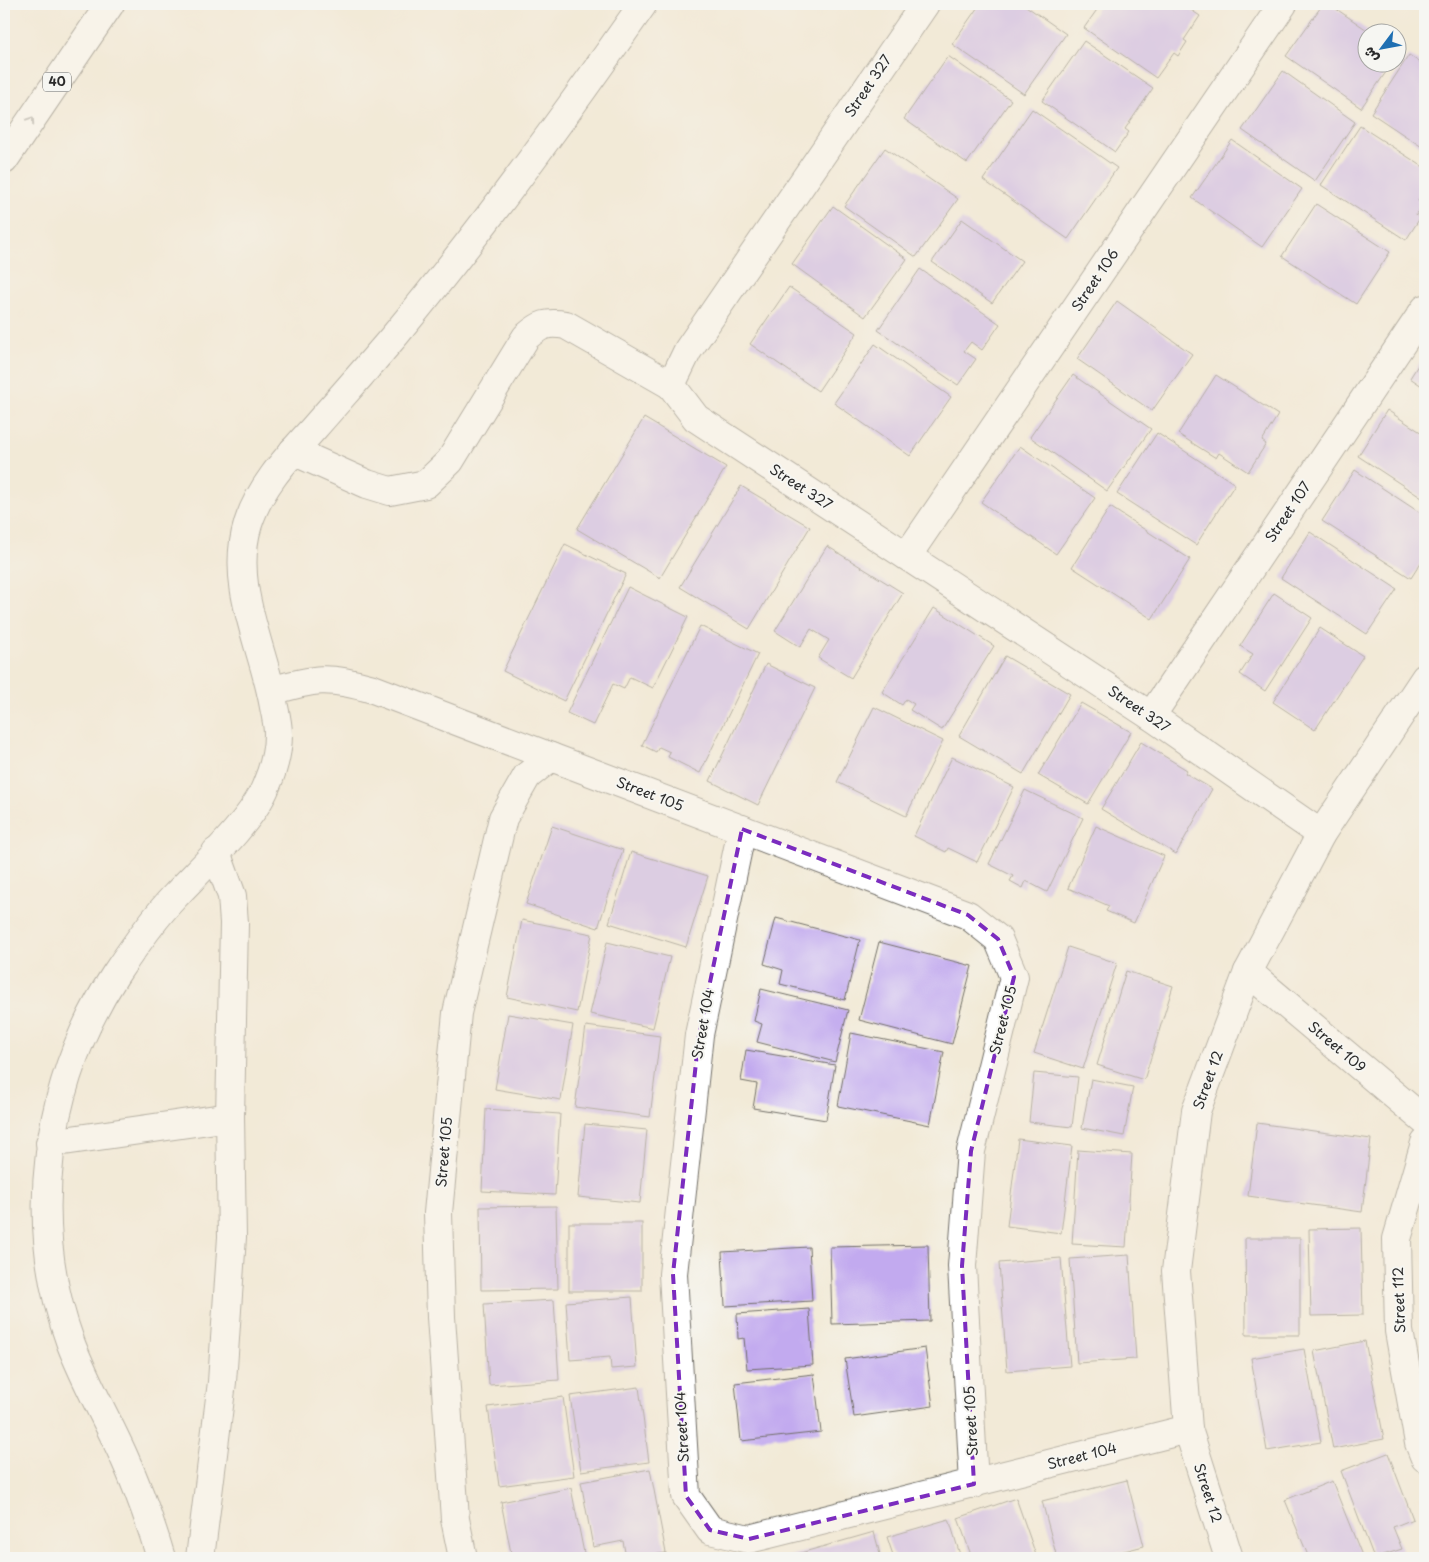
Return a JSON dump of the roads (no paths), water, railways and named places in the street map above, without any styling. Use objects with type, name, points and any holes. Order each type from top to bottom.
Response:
[{"type":"main road","name":"40","points":[[4,160],[110,4]]},
{"type":"main road","points":[[161,1558],[146,1510],[84,1376],[60,1308],[47,1228],[47,1183],[50,1143],[61,1094],[72,1060],[94,1011],[117,972],[169,902],[216,852],[265,791],[274,762],[278,731],[272,691],[248,613],[243,585],[243,556],[247,527],[257,501],[294,451],[397,333],[556,130],[644,4]]},
{"type":"main road","name":"Street 327","points":[[925,4],[688,350],[671,385],[696,418],[1151,716],[1321,834]]},
{"type":"main road","name":"Street 106","points":[[907,556],[1283,4]]},
{"type":"main road","name":"Street 107","points":[[1151,716],[1425,308]]},
{"type":"main road","points":[[294,451],[367,484],[390,491],[426,484],[450,461],[526,337],[536,328],[549,322],[566,325],[671,385]]},
{"type":"main road","points":[[272,691],[324,678],[349,682],[373,688],[551,756]]},
{"type":"main road","name":"Street 12","points":[[1229,1558],[1188,1429],[1176,1270],[1196,1111],[1248,972],[1321,834],[1425,678]]},
{"type":"main road","name":"Street 105","points":[[463,1558],[455,1519],[441,1317],[438,1212],[457,1014],[504,818],[527,776],[551,756],[968,915],[998,939],[1014,977],[971,1150],[962,1266],[974,1484]]},
{"type":"main road","name":"Street 104","points":[[742,829],[699,1035],[673,1274],[686,1496],[710,1530],[749,1540],[1188,1429]]},
{"type":"main road","points":[[200,1558],[222,1392],[232,1237],[230,1117],[234,923],[232,896],[216,852]]},
{"type":"main road","name":"Street 109","points":[[1248,972],[1425,1122]]},
{"type":"main road","points":[[50,1143],[230,1117]]},
{"type":"main road","name":"Street 112","points":[[1425,1143],[1397,1239],[1399,1331],[1419,1443],[1425,1458]]}]
